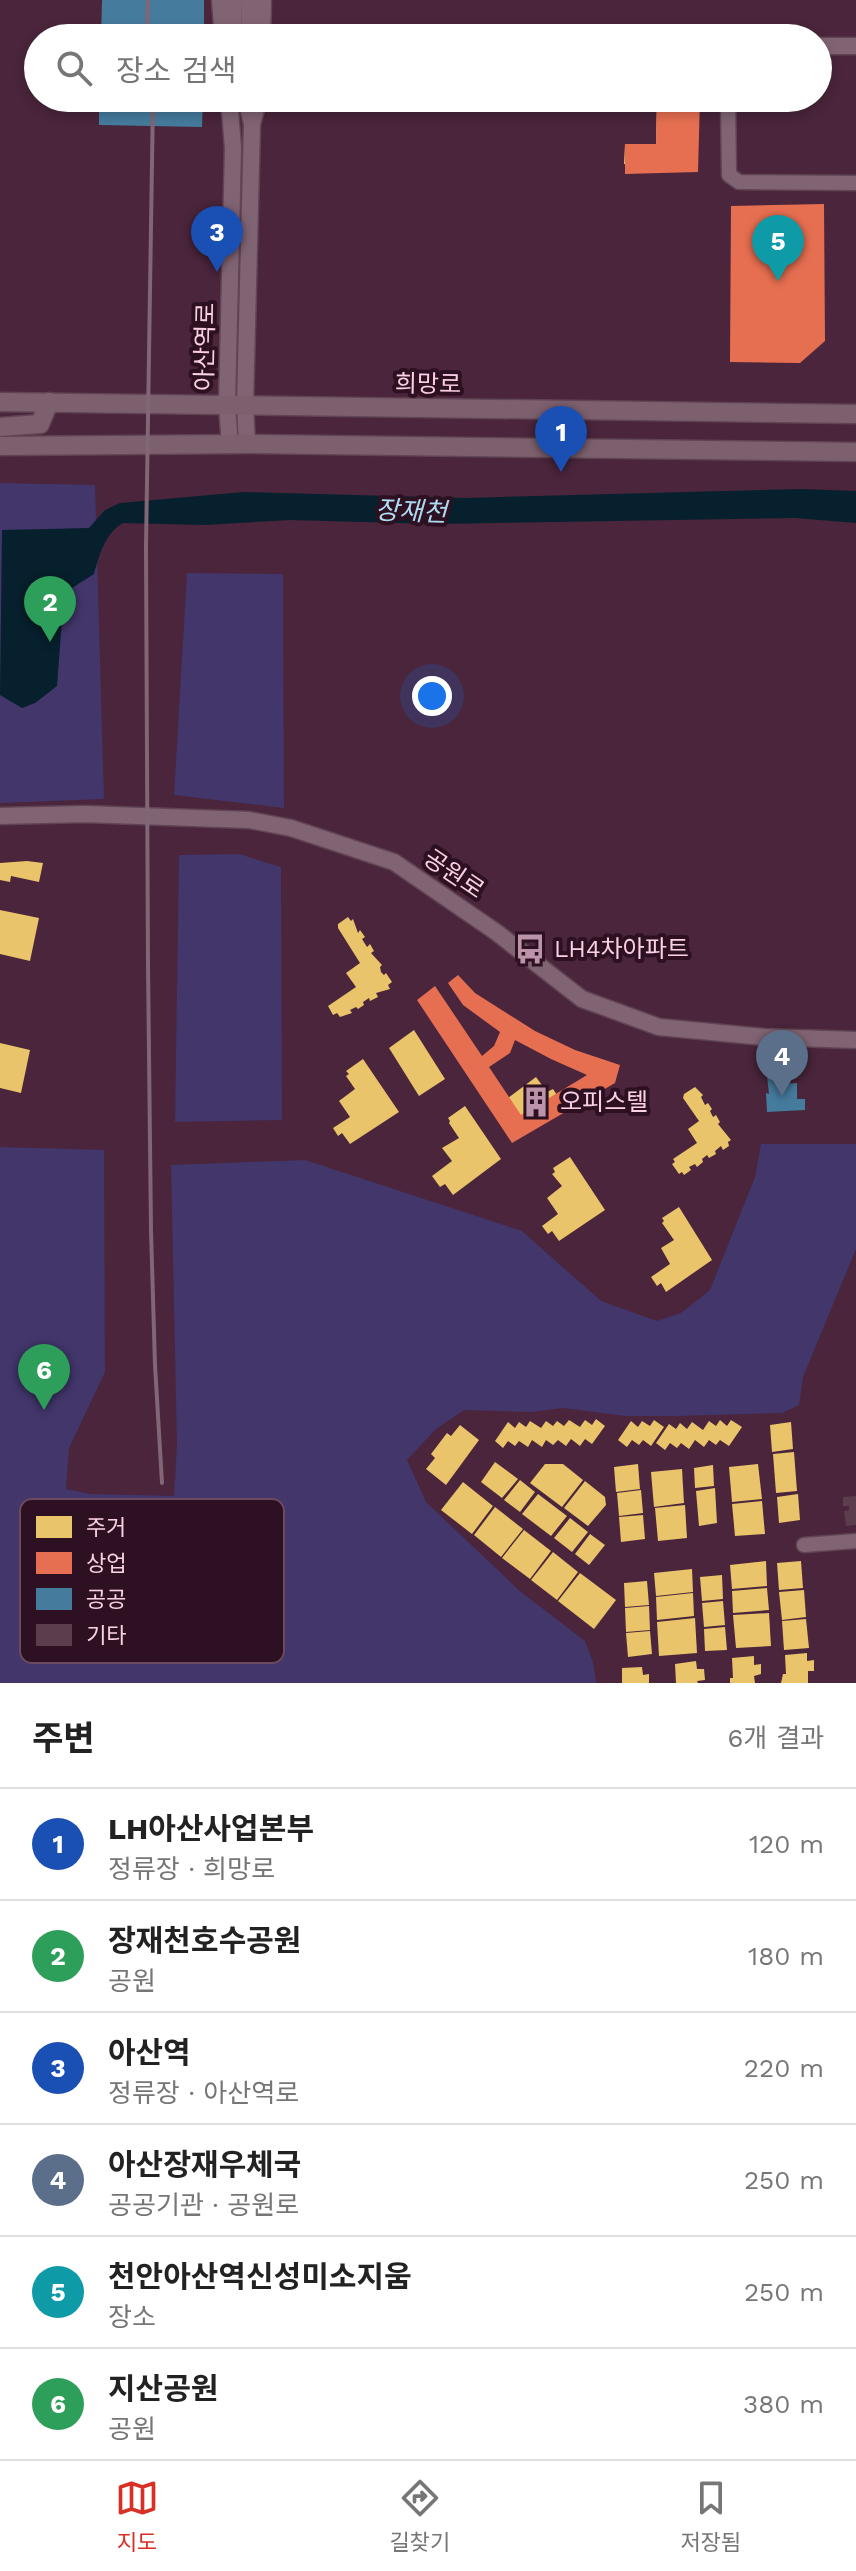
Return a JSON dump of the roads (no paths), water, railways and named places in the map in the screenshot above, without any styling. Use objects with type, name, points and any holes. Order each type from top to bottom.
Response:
[{"type":"main road","name":"희망로","points":[[0,402],[856,414]]},
{"type":"main road","points":[[0,427],[40,424],[49,402]]},
{"type":"main road","points":[[0,446],[238,445],[856,452]]},
{"type":"street","points":[[220,0],[222,24]]},
{"type":"street","points":[[233,24],[234,0]]},
{"type":"street","points":[[249,24],[250,0]]},
{"type":"street","points":[[262,24],[263,0]]},
{"type":"street","points":[[832,46],[856,46]]},
{"type":"street","name":"아산역로","points":[[230,112],[236,406]]},
{"type":"street","name":"아산역로","points":[[236,406],[252,124],[249,112]]},
{"type":"street","points":[[252,124],[255,112]]},
{"type":"street","points":[[728,112],[729,175],[739,182],[856,183]]},
{"type":"street","points":[[236,406],[238,445]]},
{"type":"street","name":"공원로","points":[[0,816],[85,814],[249,820],[291,828],[394,862],[496,932],[582,999],[608,1009],[659,1027],[764,1037],[856,1040]]},
{"type":"street","points":[[804,1545],[856,1541]]},
{"type":"water","name":"장재천","points":[[801,489],[856,491],[856,523],[795,518],[436,524],[290,520],[204,525],[123,523],[107,539],[94,574],[64,593],[57,686],[35,703],[22,708],[0,695],[2,530],[89,528],[105,510],[120,503],[244,492],[466,498]]},
{"type":"railway","points":[[147,24],[148,0]]},
{"type":"railway","points":[[153,112],[146,547],[148,965],[151,1231],[162,1483]]},
{"type":"place","name":"아산역","points":[[217,272]]},
{"type":"place","name":"천안아산역신성미소지움","points":[[778,281]]},
{"type":"place","name":"LH아산사업본부","points":[[561,472]]},
{"type":"place","name":"장재천호수공원","points":[[50,642]]},
{"type":"place","name":"LH4차아파트","points":[[530,949]]},
{"type":"place","name":"아산장재우체국","points":[[782,1096]]},
{"type":"place","name":"오피스텔","points":[[536,1102]]},
{"type":"place","name":"지산공원","points":[[44,1410]]}]
